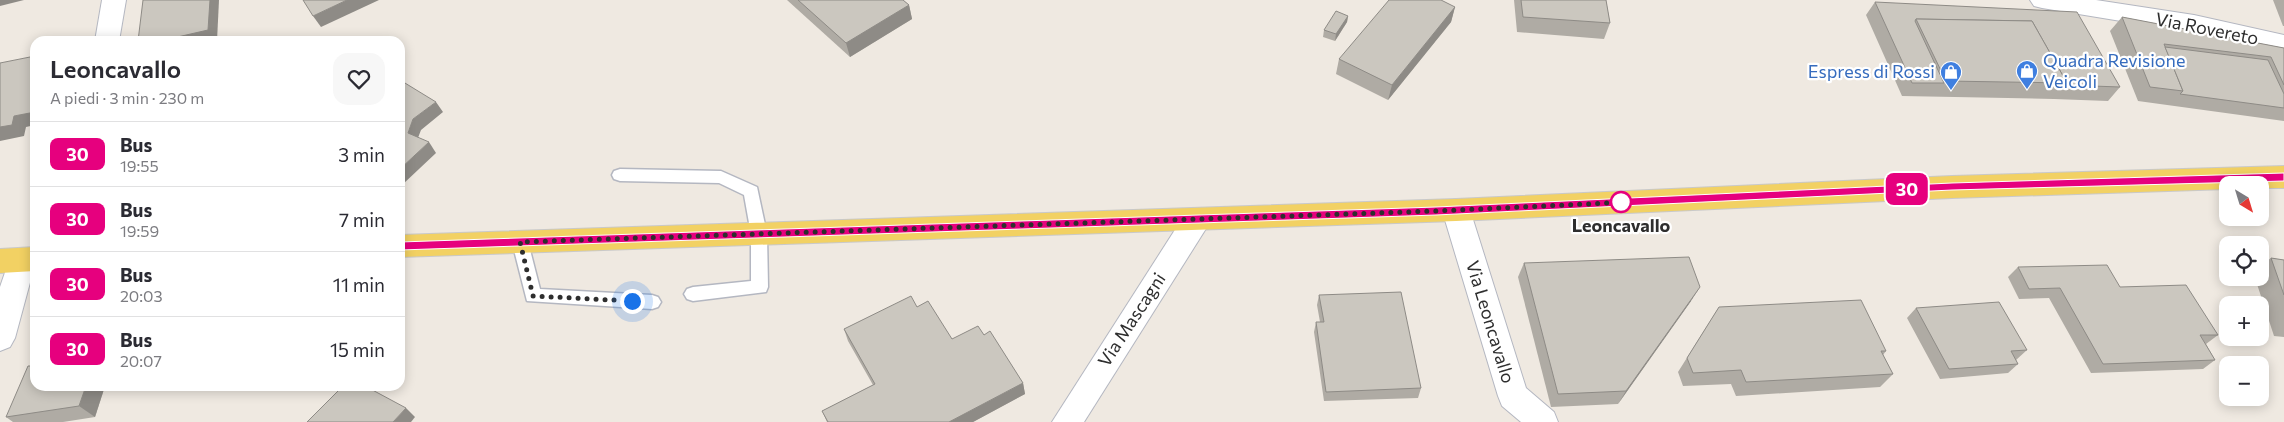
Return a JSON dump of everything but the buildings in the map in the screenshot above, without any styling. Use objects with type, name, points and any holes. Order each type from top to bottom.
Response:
[{"type":"main road","points":[[405,246],[1456,210],[1952,187],[2284,177]]},
{"type":"street","points":[[108,36],[114,0]]},
{"type":"street","name":"Via Rovereto","points":[[2042,0],[2194,24],[2284,44]]},
{"type":"street","name":"Via Leoncavallo","points":[[1456,210],[1513,396],[1543,422]]},
{"type":"street","name":"Via Mascagni","points":[[1067,422],[1198,219]]},
{"type":"street","points":[[0,338],[19,260]]},
{"type":"lane","points":[[620,175],[721,177],[752,191],[759,234],[760,287],[693,294]]},
{"type":"lane","points":[[520,242],[533,296],[652,302]]},
{"type":"bus line","name":"30","points":[[405,246],[1436,211],[1952,187],[2284,177]]},
{"type":"place","name":"Quadra Revisione Veicoli","points":[[2027,90]]},
{"type":"place","name":"Espress di Rossi","points":[[1951,91]]},
{"type":"place","name":"Leoncavallo","points":[[1621,202]]},
{"type":"route","points":[[632,301],[533,296],[520,242],[1436,211],[1629,202],[1621,202]]}]
